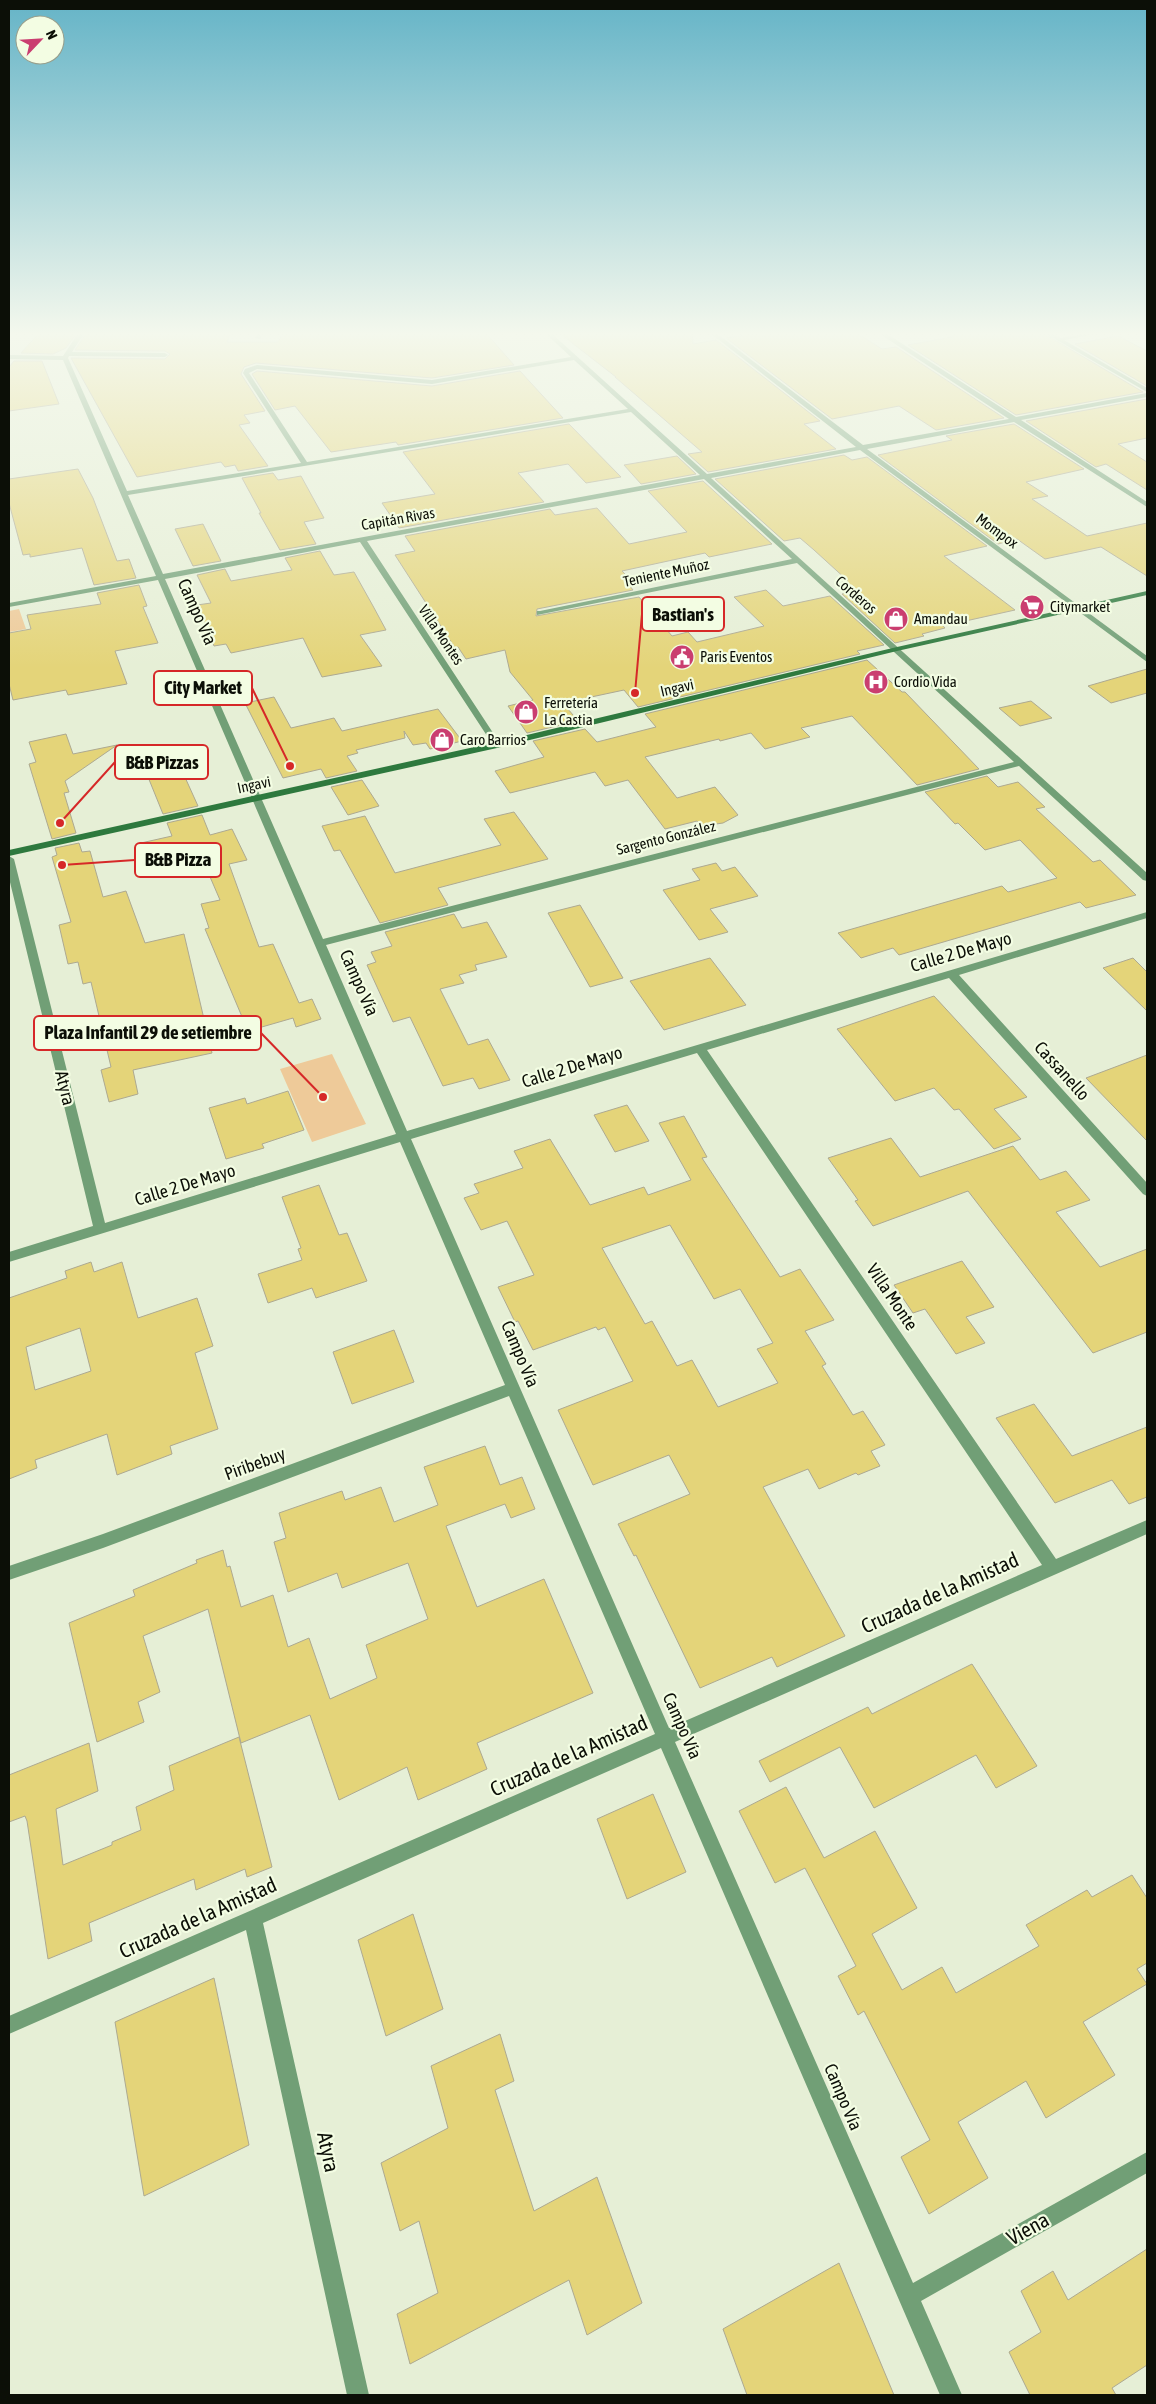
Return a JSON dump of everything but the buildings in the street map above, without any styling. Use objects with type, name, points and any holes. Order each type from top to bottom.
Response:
[{"type":"main road","name":"Ingavi","points":[[9,853],[497,745],[897,649],[1147,593]]},
{"type":"street","name":"Campo Vía","points":[[103,444],[951,2395]]},
{"type":"street","points":[[293,444],[306,464]]},
{"type":"street","points":[[124,494],[426,444]]},
{"type":"street","name":"Corderos","points":[[669,444],[1147,878]]},
{"type":"street","name":"Mompox","points":[[857,444],[1147,660]]},
{"type":"street","name":"Capitán Rivas","points":[[9,605],[883,444]]},
{"type":"street","points":[[1052,444],[1147,505]]},
{"type":"street","name":"Villa Montes","points":[[362,540],[497,745]]},
{"type":"street","name":"Teniente Muñoz","points":[[540,613],[796,560]]},
{"type":"street","name":"Sargento González","points":[[320,943],[1020,763]]},
{"type":"street","name":"Atyra","points":[[9,859],[100,1229]]},
{"type":"street","name":"Calle 2 De Mayo","points":[[9,1257],[404,1136],[1147,915]]},
{"type":"street","name":"Cassanello","points":[[951,974],[1147,1191]]},
{"type":"street","name":"Villa Monte","points":[[699,1048],[1053,1568]]},
{"type":"street","name":"Piribebuy","points":[[9,1573],[112,1537],[513,1388]]},
{"type":"street","name":"Cruzada de la Amistad","points":[[9,2025],[1147,1526]]},
{"type":"street","name":"Atyra","points":[[253,1919],[358,2395]]},
{"type":"street","name":"Viena","points":[[908,2297],[1147,2162]]},
{"type":"shaded area","points":[[19,609],[26,629],[9,632],[9,611]]},
{"type":"shaded area","points":[[332,1054],[366,1124],[312,1142],[280,1069]]},
{"type":"place","name":"Citymarket","points":[[1032,607]]},
{"type":"place","name":"Amandau","points":[[896,619]]},
{"type":"place","name":"Paris Eventos","points":[[682,657]]},
{"type":"place","name":"Cordio Vida","points":[[876,682]]},
{"type":"place","name":"Bastian's","points":[[635,693]]},
{"type":"place","name":"Ferretería La Castia","points":[[526,712]]},
{"type":"place","name":"Caro Barrios","points":[[442,740]]},
{"type":"place","name":"City Market","points":[[290,766]]},
{"type":"place","name":"B&B Pizzas","points":[[60,823]]},
{"type":"place","name":"B&B Pizza","points":[[62,865]]},
{"type":"place","name":"Plaza Infantil 29 de setiembre","points":[[323,1097]]}]
